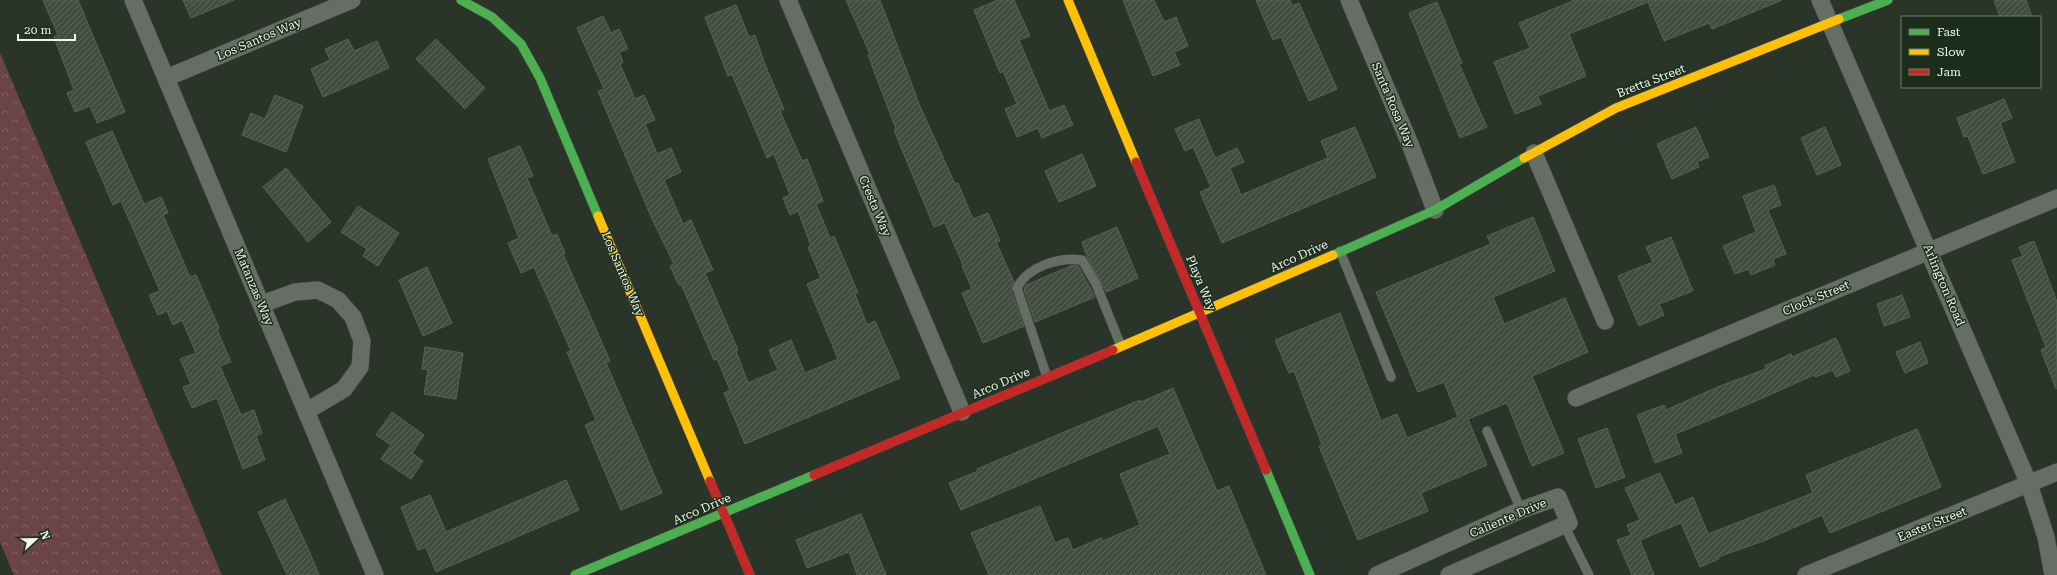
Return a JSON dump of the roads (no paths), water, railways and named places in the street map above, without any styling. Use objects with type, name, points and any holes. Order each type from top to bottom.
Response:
[{"type":"street","name":"Matanzas Way","points":[[133,0],[375,575]]},
{"type":"street","name":"Los Santos Way","points":[[166,78],[352,0]]},
{"type":"street","name":"Los Santos Way","points":[[461,0],[492,16],[521,44],[540,78],[750,575]]},
{"type":"street","name":"Cresta Way","points":[[788,0],[962,412]]},
{"type":"street","name":"Playa Way","points":[[1068,0],[1310,575]]},
{"type":"street","name":"Santa Rosa Way","points":[[1349,0],[1410,144],[1435,210]]},
{"type":"street","name":"Arlington Road","points":[[1820,0],[2030,484],[2046,537],[2051,574]]},
{"type":"street","name":"Bretta Street","points":[[1435,210],[1616,108],[1888,0]]},
{"type":"street","points":[[1534,153],[1605,321]]},
{"type":"street","name":"Clock Street","points":[[1576,398],[2057,198]]},
{"type":"street","name":"Arco Drive","points":[[575,575],[1200,313],[1435,210]]},
{"type":"street","points":[[262,304],[295,292],[318,290],[338,300],[353,317],[362,341],[360,367],[344,389],[307,411]]},
{"type":"street","name":"Easter Street","points":[[1806,575],[2057,472]]},
{"type":"street","name":"Caliente Drive","points":[[1377,575],[1521,510],[1558,497],[1569,523],[1564,525]]},
{"type":"street","points":[[1449,575],[1564,525]]},
{"type":"lane","points":[[1340,252],[1391,377]]},
{"type":"lane","points":[[1047,377],[1017,288],[1022,279],[1034,269],[1069,258],[1082,260],[1096,284],[1121,346]]},
{"type":"lane","points":[[1487,431],[1521,510]]},
{"type":"lane","points":[[1564,525],[1589,575]]}]
